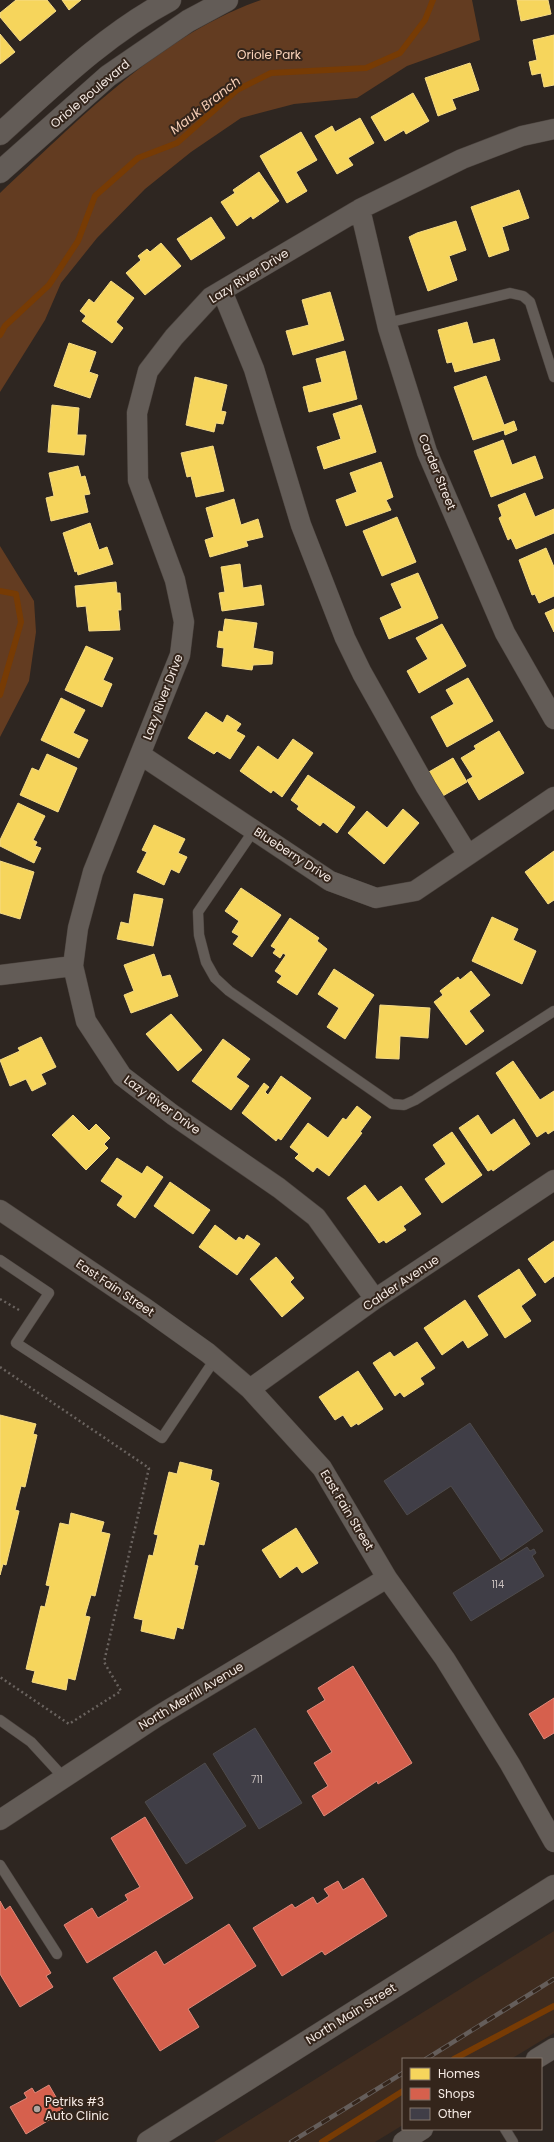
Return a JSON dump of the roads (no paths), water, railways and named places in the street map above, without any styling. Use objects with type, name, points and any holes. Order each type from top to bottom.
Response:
[{"type":"street","points":[[0,134],[76,66],[116,33],[170,0]]},
{"type":"street","name":"Oriole Boulevard","points":[[0,172],[108,76],[188,21],[227,0]]},
{"type":"street","name":"Lazy River Drive","points":[[375,1299],[316,1217],[278,1188],[173,1115],[122,1076],[86,1021],[74,966],[78,928],[93,872],[180,655],[184,622],[175,580],[138,480],[137,413],[148,371],[174,337],[211,297],[360,209],[462,159],[522,136],[554,129]]},
{"type":"street","name":"Carder Street","points":[[360,209],[387,323],[427,452],[505,633],[554,719]]},
{"type":"street","points":[[222,291],[254,369],[301,525],[345,638],[362,673],[426,787],[468,855]]},
{"type":"street","name":"Blueberry Drive","points":[[141,755],[330,880],[376,898],[415,891],[554,797]]},
{"type":"street","points":[[0,975],[74,966]]},
{"type":"street","name":"Calder Avenue","points":[[250,1389],[375,1299],[554,1180]]},
{"type":"street","name":"East Fain Street","points":[[0,1210],[145,1308],[215,1359],[250,1389],[322,1468],[387,1578],[445,1660],[510,1764],[554,1842]]},
{"type":"street","name":"North Merrill Avenue","points":[[0,1820],[158,1716],[387,1578]]},
{"type":"street","name":"North Main Street","points":[[148,2142],[554,1886]]},
{"type":"street","points":[[538,2058],[554,2048]]},
{"type":"street","points":[[403,2142],[421,2130]]},
{"type":"lane","points":[[387,323],[510,293],[523,296],[530,302],[554,377]]},
{"type":"lane","points":[[254,830],[198,912],[199,935],[206,962],[215,978],[228,991],[392,1104],[404,1104],[415,1100],[554,1011]]},
{"type":"lane","points":[[0,1260],[50,1293],[16,1343],[162,1438],[215,1359]]},
{"type":"lane","points":[[0,1720],[31,1742],[64,1778]]},
{"type":"lane","points":[[0,1865],[57,1954]]},
{"type":"lane","points":[[506,2130],[513,2142]]},
{"type":"waterway","name":"Mauk Branch","points":[[0,335],[5,326],[49,285],[78,241],[95,196],[138,158],[177,143],[237,90],[271,73],[366,68],[400,53],[425,20],[433,0]]},
{"type":"waterway","name":"Mauk Branch","points":[[0,591],[16,594],[21,622],[0,695]]},
{"type":"waterway","points":[[456,2058],[554,2006]]},
{"type":"waterway","points":[[322,2142],[402,2092]]},
{"type":"railway","points":[[428,2058],[554,1979]]},
{"type":"railway","points":[[291,2142],[402,2074]]},
{"type":"place","name":"Petriks #3 Auto Clinic","points":[[37,2109]]},
{"type":"park label","name":"Oriole Park","points":[[269,55]]}]
